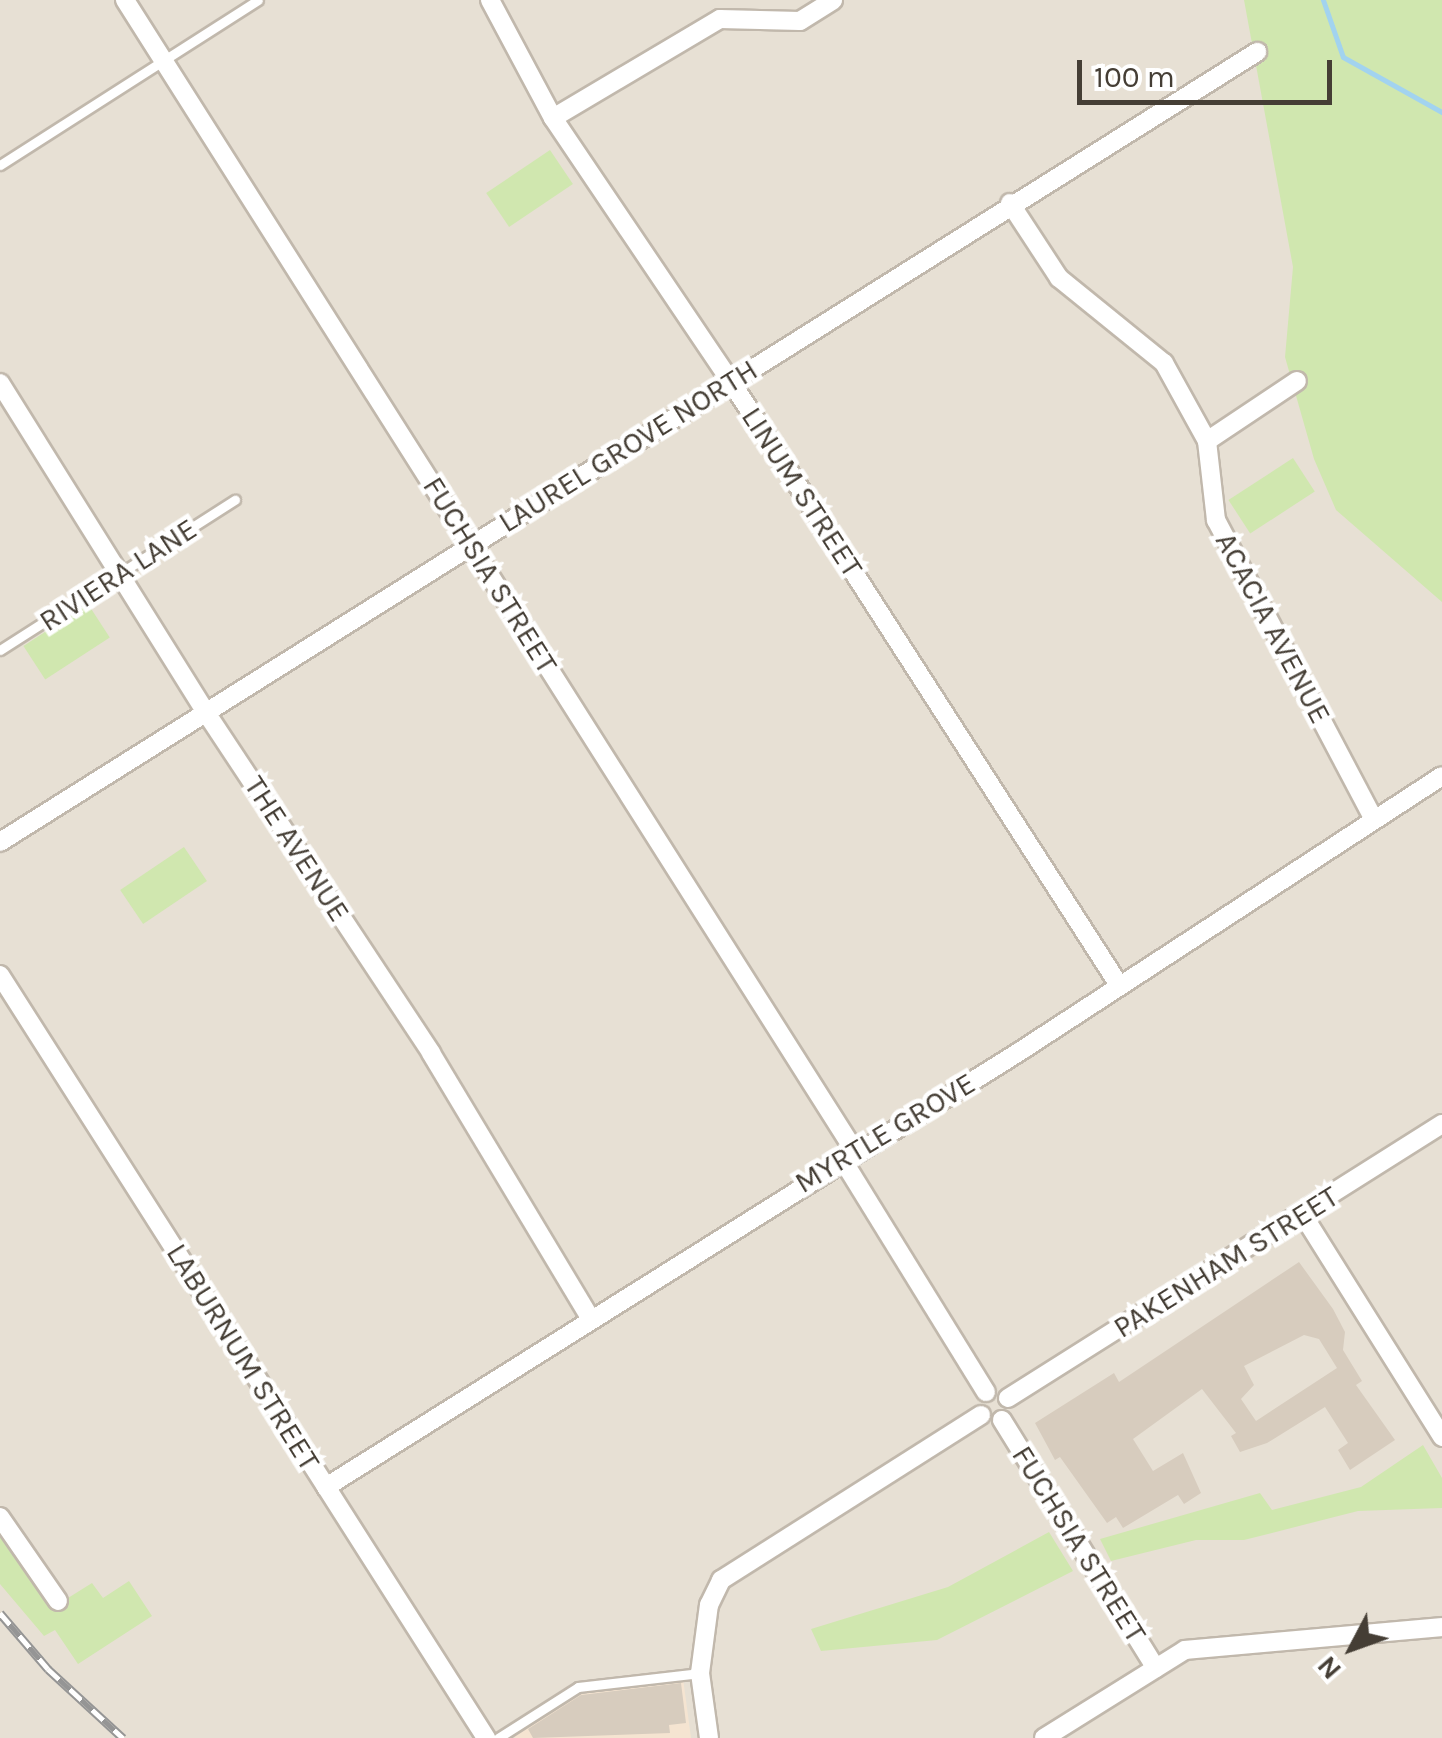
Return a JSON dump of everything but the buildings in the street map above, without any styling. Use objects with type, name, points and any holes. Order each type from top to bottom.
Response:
[{"type":"street","name":"FUCHSIA STREET","points":[[124,0],[471,545],[848,1154],[986,1392]]},
{"type":"street","name":"LINUM STREET","points":[[490,0],[553,118],[730,380],[1117,982]]},
{"type":"street","points":[[553,118],[720,20],[800,21],[832,0]]},
{"type":"street","name":"LAUREL GROVE NORTH","points":[[0,842],[1257,52]]},
{"type":"street","name":"ACACIA AVENUE","points":[[1010,204],[1059,278],[1164,363],[1206,442],[1216,520],[1373,818]]},
{"type":"street","points":[[1206,442],[1297,381]]},
{"type":"street","name":"THE AVENUE","points":[[0,383],[205,710],[432,1052],[590,1318]]},
{"type":"street","name":"MYRTLE GROVE","points":[[326,1488],[848,1154],[1022,1050],[1117,982],[1442,776]]},
{"type":"street","name":"LABURNUM STREET","points":[[0,975],[486,1738]]},
{"type":"street","name":"PAKENHAM STREET","points":[[1008,1398],[1442,1124]]},
{"type":"street","points":[[1303,1215],[1442,1438]]},
{"type":"street","points":[[709,1738],[700,1673],[709,1605],[721,1580],[981,1414],[986,1392],[1008,1398],[1002,1420],[981,1414]]},
{"type":"street","name":"FUCHSIA STREET","points":[[1002,1420],[1156,1668]]},
{"type":"street","points":[[0,1517],[58,1601]]},
{"type":"street","points":[[1044,1738],[1185,1650],[1442,1626]]},
{"type":"lane","points":[[0,165],[258,0]]},
{"type":"lane","name":"RIVIERA LANE","points":[[0,650],[235,500]]},
{"type":"lane","points":[[498,1738],[578,1688],[700,1673]]},
{"type":"shaded area","points":[[0,0],[1442,0],[1442,1738],[0,1738]]},
{"type":"shaded area","points":[[682,1671],[691,1738],[515,1738],[508,1728],[576,1685]]},
{"type":"green space","points":[[1244,0],[1442,0],[1442,602],[1336,510],[1314,459],[1285,357],[1293,267]]},
{"type":"green space","points":[[550,150],[573,184],[509,227],[486,193]]},
{"type":"green space","points":[[1293,458],[1315,492],[1250,533],[1228,500]]},
{"type":"green space","points":[[88,604],[110,638],[45,679],[23,646]]},
{"type":"green space","points":[[184,847],[207,881],[143,924],[120,890]]},
{"type":"green space","points":[[1423,1445],[1442,1478],[1442,1508],[1358,1511],[1244,1540],[1196,1540],[1111,1561],[1100,1539],[1260,1493],[1272,1510],[1361,1487]]},
{"type":"green space","points":[[1049,1532],[1073,1571],[937,1640],[821,1651],[811,1629],[948,1587]]},
{"type":"green space","points":[[0,1533],[52,1608],[92,1583],[103,1598],[129,1581],[152,1616],[78,1664],[55,1630],[44,1636],[0,1584]]},
{"type":"waterway","points":[[1323,0],[1343,57],[1442,112]]},
{"type":"railway","points":[[0,1613],[48,1669],[123,1738]]}]
